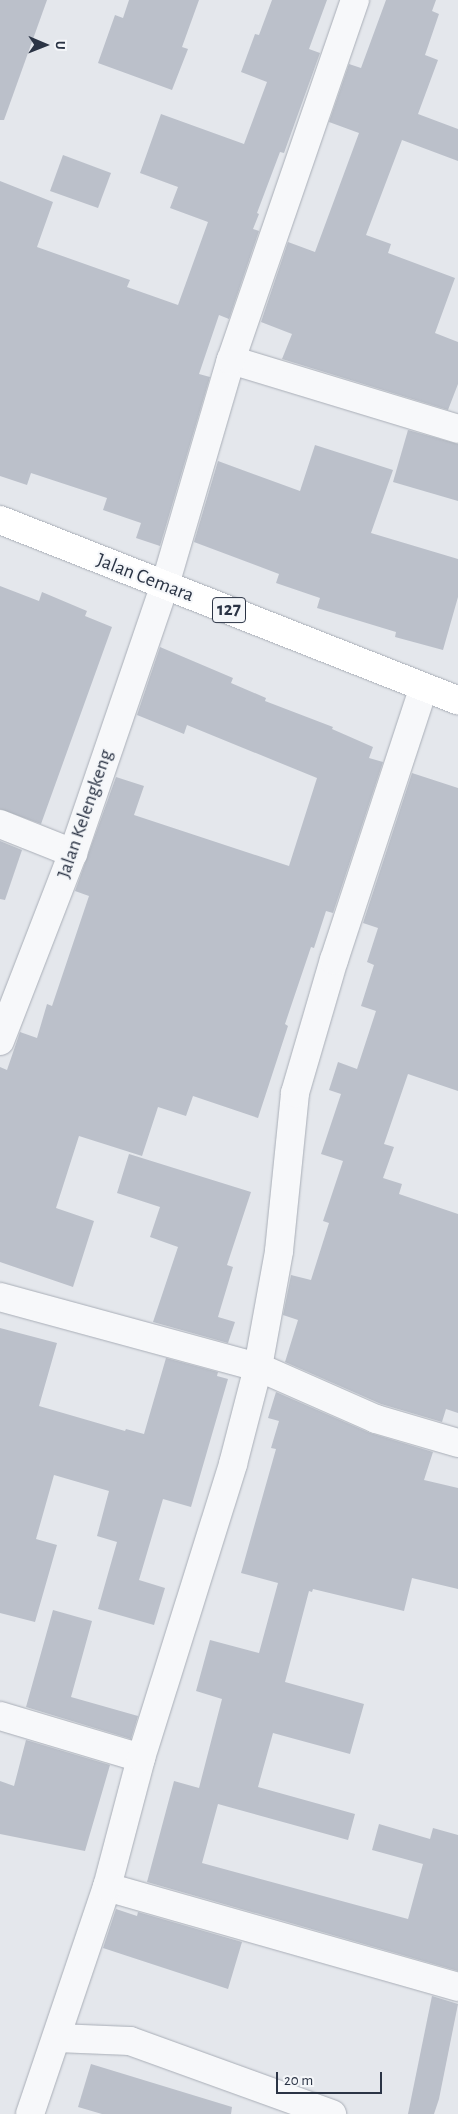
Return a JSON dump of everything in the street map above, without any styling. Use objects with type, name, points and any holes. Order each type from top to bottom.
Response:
[{"type":"main road","name":"Jalan Cemara","points":[[0,520],[458,700]]},
{"type":"street","name":"Jalan Kelengkeng","points":[[0,1041],[73,853],[165,585],[231,360],[355,0]]},
{"type":"street","points":[[231,360],[458,429]]},
{"type":"street","points":[[30,2114],[107,1887],[141,1758],[233,1464],[258,1368],[279,1251],[295,1093],[334,960],[424,686]]},
{"type":"street","points":[[0,824],[73,853]]},
{"type":"street","points":[[0,1297],[258,1368],[376,1419],[458,1444]]},
{"type":"street","points":[[0,1716],[141,1758]]},
{"type":"street","points":[[107,1887],[458,1987]]},
{"type":"street","points":[[57,2038],[130,2042],[332,2114]]},
{"type":"building","points":[[0,0],[47,0],[4,120],[0,120]]},
{"type":"building","points":[[129,0],[199,0],[182,47],[188,49],[172,90],[98,63],[115,15],[123,18]]},
{"type":"building","points":[[272,0],[327,0],[309,49],[320,53],[284,153],[280,152],[257,213],[259,214],[253,229],[259,231],[229,319],[219,315],[199,374],[210,377],[160,546],[136,538],[141,523],[103,510],[107,498],[31,473],[27,485],[0,476],[0,181],[53,202],[37,247],[130,280],[127,287],[178,305],[208,222],[170,208],[178,187],[140,173],[161,114],[244,144],[267,82],[241,72],[255,34],[259,35]]},
{"type":"building","points":[[386,0],[436,0],[432,11],[439,14],[425,55],[438,60],[418,114],[458,129],[458,161],[402,140],[366,235],[391,244],[388,253],[455,278],[435,333],[458,342],[458,384],[448,410],[282,359],[292,334],[261,322],[288,242],[315,252],[359,133],[329,122],[349,64],[361,68]]},
{"type":"building","points":[[63,155],[111,173],[98,208],[50,191]]},
{"type":"building","points":[[408,430],[458,444],[458,501],[393,482]]},
{"type":"building","points":[[315,445],[393,470],[371,533],[458,559],[458,597],[443,650],[395,637],[396,632],[317,608],[320,598],[276,583],[279,574],[194,542],[218,461],[300,491]]},
{"type":"building","points":[[0,586],[39,601],[42,592],[87,611],[85,616],[112,627],[41,824],[0,809]]},
{"type":"building","points":[[160,647],[233,678],[231,683],[266,698],[265,701],[333,727],[332,729],[373,747],[369,758],[383,762],[333,913],[326,911],[314,948],[311,947],[285,1024],[288,1026],[258,1118],[193,1096],[186,1116],[158,1107],[142,1156],[79,1136],[56,1208],[94,1221],[73,1287],[0,1262],[0,1067],[7,1070],[20,1032],[37,1038],[47,1004],[52,1006],[89,896],[75,891],[116,777],[144,786],[134,815],[289,866],[317,778],[187,725],[184,734],[137,715]]},
{"type":"building","points":[[412,773],[458,788],[458,1091],[408,1074],[384,1144],[394,1147],[383,1178],[402,1184],[399,1194],[458,1214],[458,1413],[446,1409],[442,1422],[381,1404],[285,1362],[298,1320],[283,1315],[291,1275],[311,1280],[329,1223],[323,1221],[343,1161],[321,1154],[341,1094],[329,1090],[338,1062],[357,1069],[376,1011],[361,1006],[374,965],[367,962],[378,928],[363,923]]},
{"type":"building","points":[[0,841],[22,850],[5,900],[0,899]]},
{"type":"building","points":[[129,1154],[251,1192],[227,1265],[233,1267],[218,1317],[235,1322],[228,1343],[153,1322],[178,1247],[150,1237],[160,1207],[117,1193]]},
{"type":"building","points":[[0,1328],[57,1343],[39,1406],[125,1431],[126,1429],[144,1434],[166,1358],[218,1372],[217,1376],[228,1379],[191,1507],[163,1499],[139,1580],[165,1588],[154,1625],[98,1609],[117,1542],[97,1536],[109,1491],[54,1475],[36,1539],[57,1545],[35,1622],[0,1613]]},
{"type":"building","points":[[276,1392],[370,1433],[433,1452],[424,1480],[458,1488],[458,1589],[412,1578],[404,1611],[313,1589],[312,1592],[309,1591],[285,1682],[364,1704],[350,1754],[273,1733],[258,1787],[355,1814],[348,1840],[218,1804],[202,1863],[408,1919],[423,1864],[372,1850],[379,1824],[430,1839],[433,1828],[458,1835],[458,1971],[147,1882],[174,1781],[199,1788],[222,1699],[196,1691],[210,1640],[259,1653],[278,1583],[241,1573],[276,1449],[271,1448],[279,1421],[268,1418]]},
{"type":"building","points":[[53,1610],[92,1621],[71,1697],[138,1716],[131,1739],[26,1707]]},
{"type":"building","points":[[26,1740],[110,1765],[85,1851],[0,1834],[0,1781],[14,1786]]},
{"type":"building","points":[[116,1909],[137,1916],[138,1912],[242,1942],[228,1989],[103,1948]]},
{"type":"building","points":[[432,1996],[458,2004],[439,2099],[434,2114],[408,2114]]},
{"type":"building","points":[[91,2064],[232,2107],[231,2114],[102,2114],[78,2107]]}]
